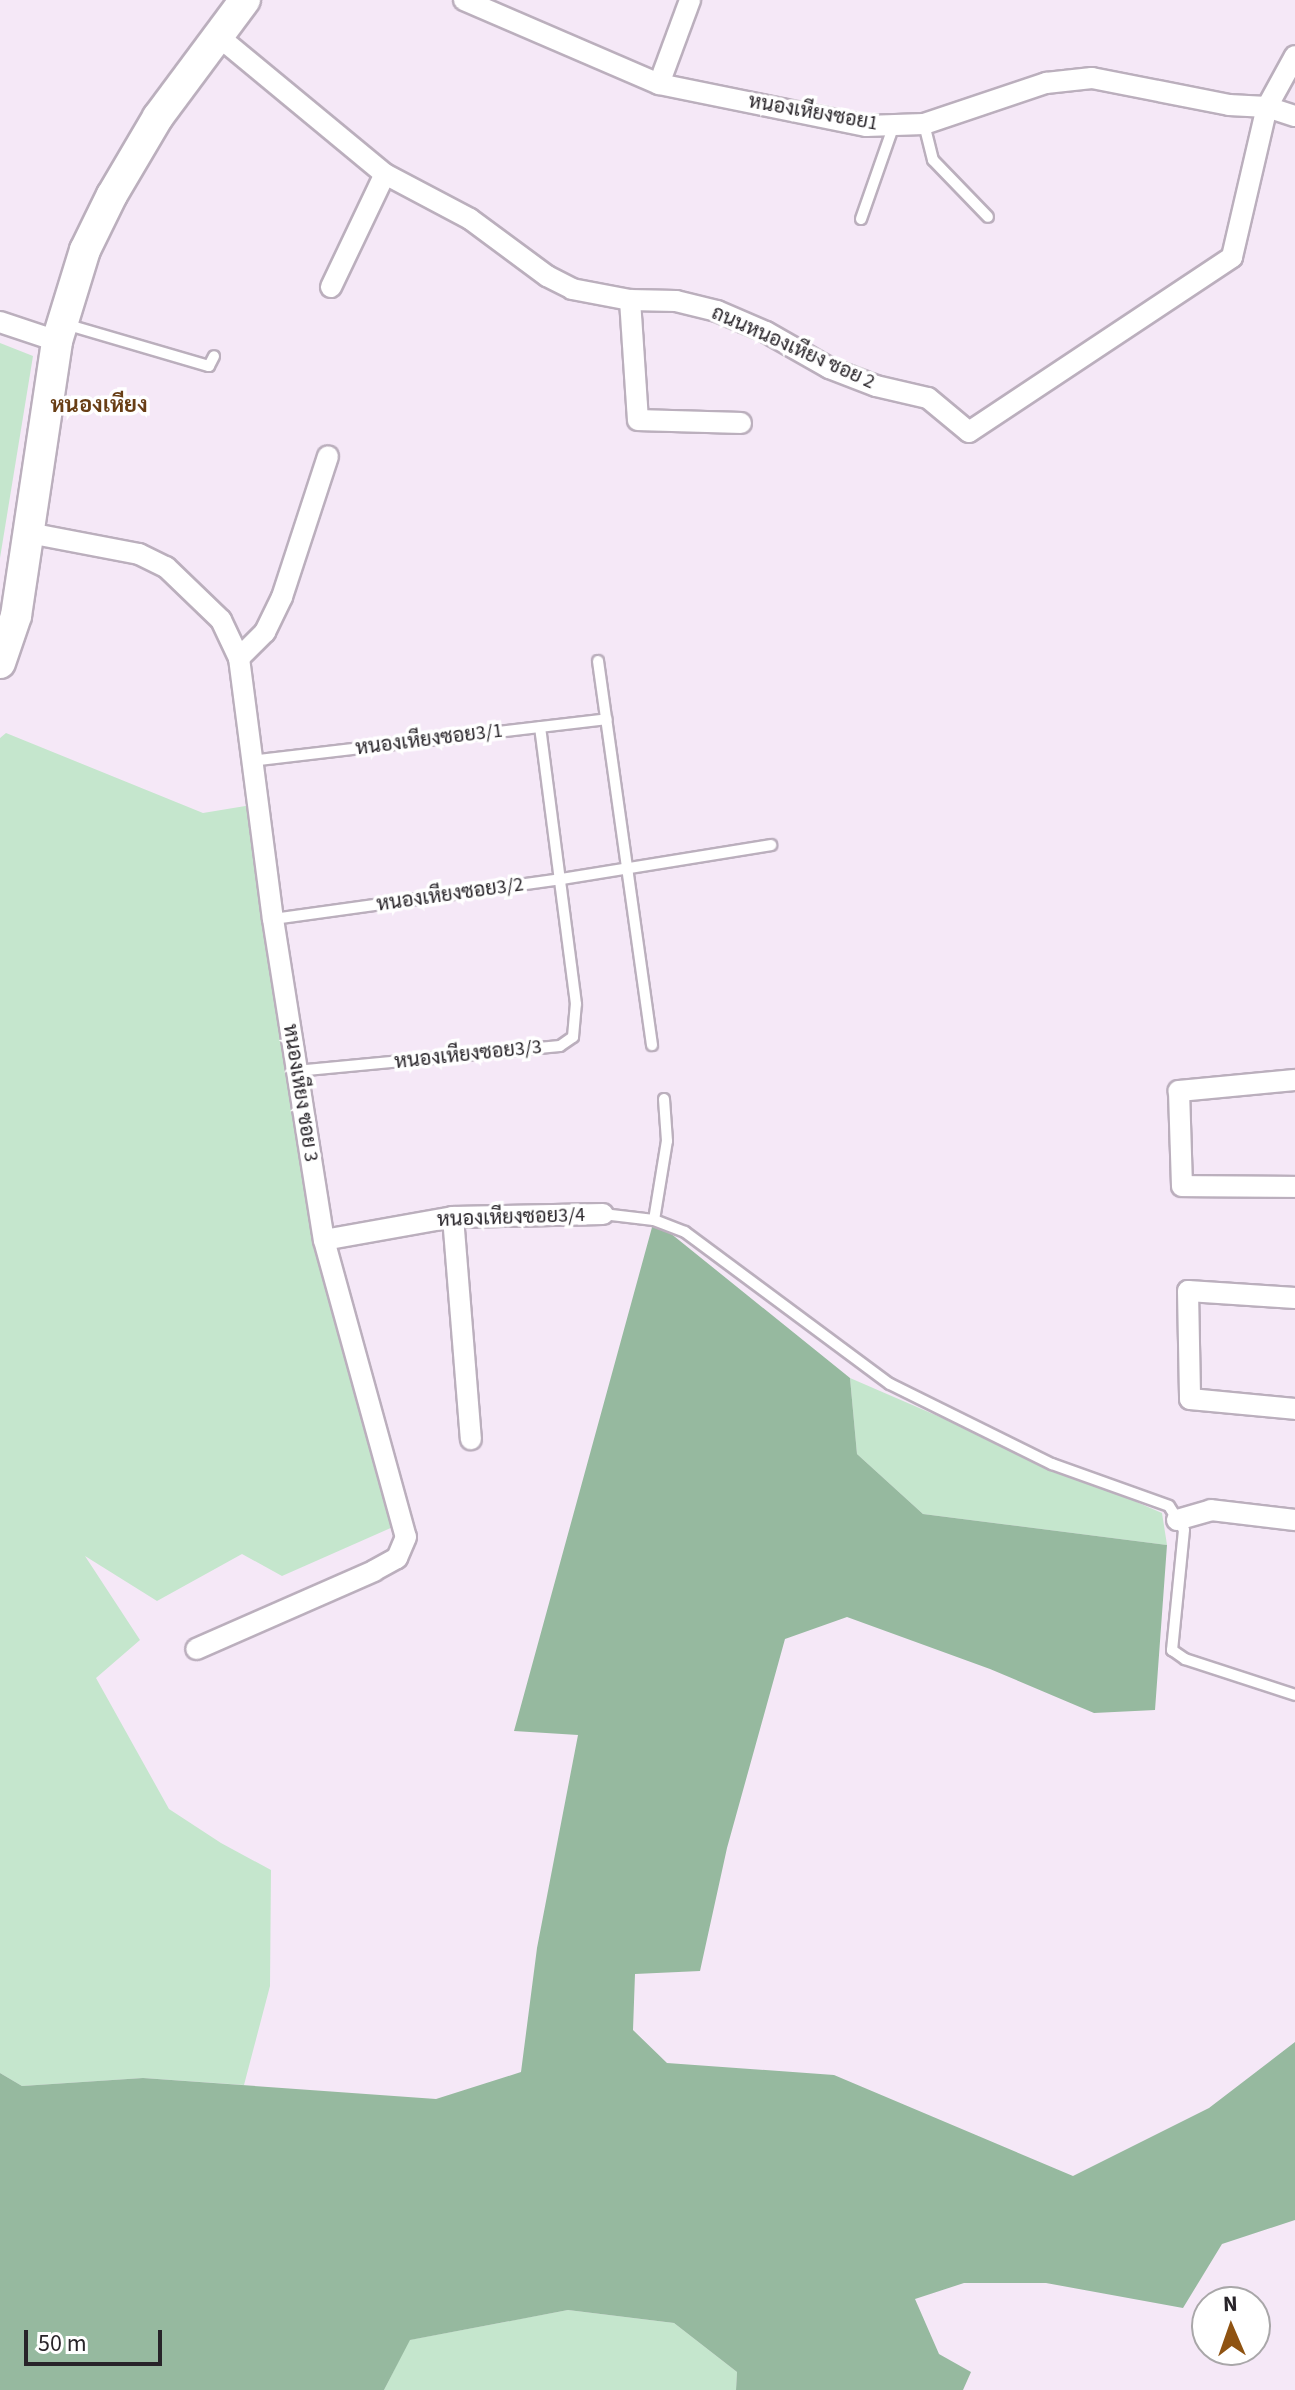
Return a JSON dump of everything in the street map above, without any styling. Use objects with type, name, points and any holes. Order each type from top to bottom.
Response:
[{"type":"main road","points":[[0,663],[16,616],[60,332],[85,250],[112,195],[158,117],[245,0]]},
{"type":"main road","points":[[0,609],[22,563]]},
{"type":"street","name":"หนองเหียงซอย1","points":[[464,0],[659,84],[866,126],[924,124],[1046,83],[1092,78],[1229,105],[1267,107],[1295,116]]},
{"type":"street","points":[[659,84],[690,0]]},
{"type":"street","name":"ถนนหนองเหียง ซอย 2","points":[[218,36],[385,174],[470,219],[547,276],[572,289],[630,300],[676,301],[717,311],[766,332],[829,368],[876,386],[928,398],[969,432],[1232,257],[1267,107]]},
{"type":"street","points":[[1267,107],[1295,56]]},
{"type":"street","points":[[331,287],[385,174]]},
{"type":"street","points":[[630,300],[638,420],[741,423]]},
{"type":"street","points":[[0,322],[60,332]]},
{"type":"street","points":[[239,658],[265,632],[282,597],[328,456]]},
{"type":"street","name":"หนองเหียง ซอย 3","points":[[29,533],[139,554],[166,567],[221,620],[239,658],[273,919],[324,1240],[406,1537],[397,1558],[374,1571],[196,1649]]},
{"type":"street","points":[[1295,1080],[1179,1091],[1182,1186],[1295,1187]]},
{"type":"street","name":"หนองเหียงซอย3/4","points":[[324,1240],[453,1217],[603,1214]]},
{"type":"street","points":[[453,1217],[471,1439]]},
{"type":"street","points":[[1295,1298],[1188,1291],[1190,1399],[1295,1409]]},
{"type":"street","points":[[1177,1520],[1211,1510],[1295,1520]]},
{"type":"lane","points":[[924,124],[933,160],[988,217]]},
{"type":"lane","points":[[861,219],[894,125]]},
{"type":"lane","points":[[60,332],[209,366],[214,356]]},
{"type":"lane","points":[[598,661],[652,1045]]},
{"type":"lane","name":"หนองเหียงซอย3/1","points":[[251,761],[607,719]]},
{"type":"lane","points":[[540,727],[562,879]]},
{"type":"lane","name":"หนองเหียงซอย3/2","points":[[273,919],[562,879],[771,845]]},
{"type":"lane","name":"หนองเหียงซอย3/3","points":[[296,1071],[469,1057],[570,1042],[574,1033],[576,1004],[562,879]]},
{"type":"lane","points":[[654,1220],[667,1141],[664,1099]]},
{"type":"lane","points":[[603,1214],[654,1220],[685,1232],[890,1384],[1052,1464],[1169,1506],[1184,1530],[1172,1650],[1185,1659],[1295,1695]]},
{"type":"green space","points":[[0,343],[33,356],[0,558]]},
{"type":"green space","points":[[6,733],[203,813],[257,804],[329,1257],[402,1523],[282,1576],[242,1554],[157,1601],[85,1556],[140,1640],[96,1678],[169,1809],[221,1843],[271,1870],[270,1986],[244,2085],[143,2078],[22,2086],[0,2073],[0,738]]},
{"type":"green space","points":[[654,1220],[850,1378],[857,1454],[923,1514],[1167,1545],[1155,1710],[1094,1713],[990,1669],[847,1617],[785,1639],[727,1848],[700,1971],[635,1974],[633,2030],[667,2063],[834,2075],[1073,2176],[1209,2108],[1295,2042],[1295,2220],[1222,2244],[1196,2286],[1191,2286],[1191,2295],[1183,2308],[1046,2283],[964,2283],[915,2299],[939,2354],[971,2372],[963,2390],[736,2390],[737,2372],[674,2323],[568,2310],[410,2340],[384,2390],[0,2390],[0,2073],[22,2086],[143,2078],[436,2099],[521,2072],[537,1948],[578,1735],[514,1731]]},
{"type":"green space","points":[[850,1378],[1162,1513],[1167,1545],[923,1514],[857,1454]]},
{"type":"green space","points":[[568,2310],[674,2323],[737,2372],[736,2390],[384,2390],[409,2340]]},
{"type":"district","name":"หนองเหียง","points":[[99,406]]}]
